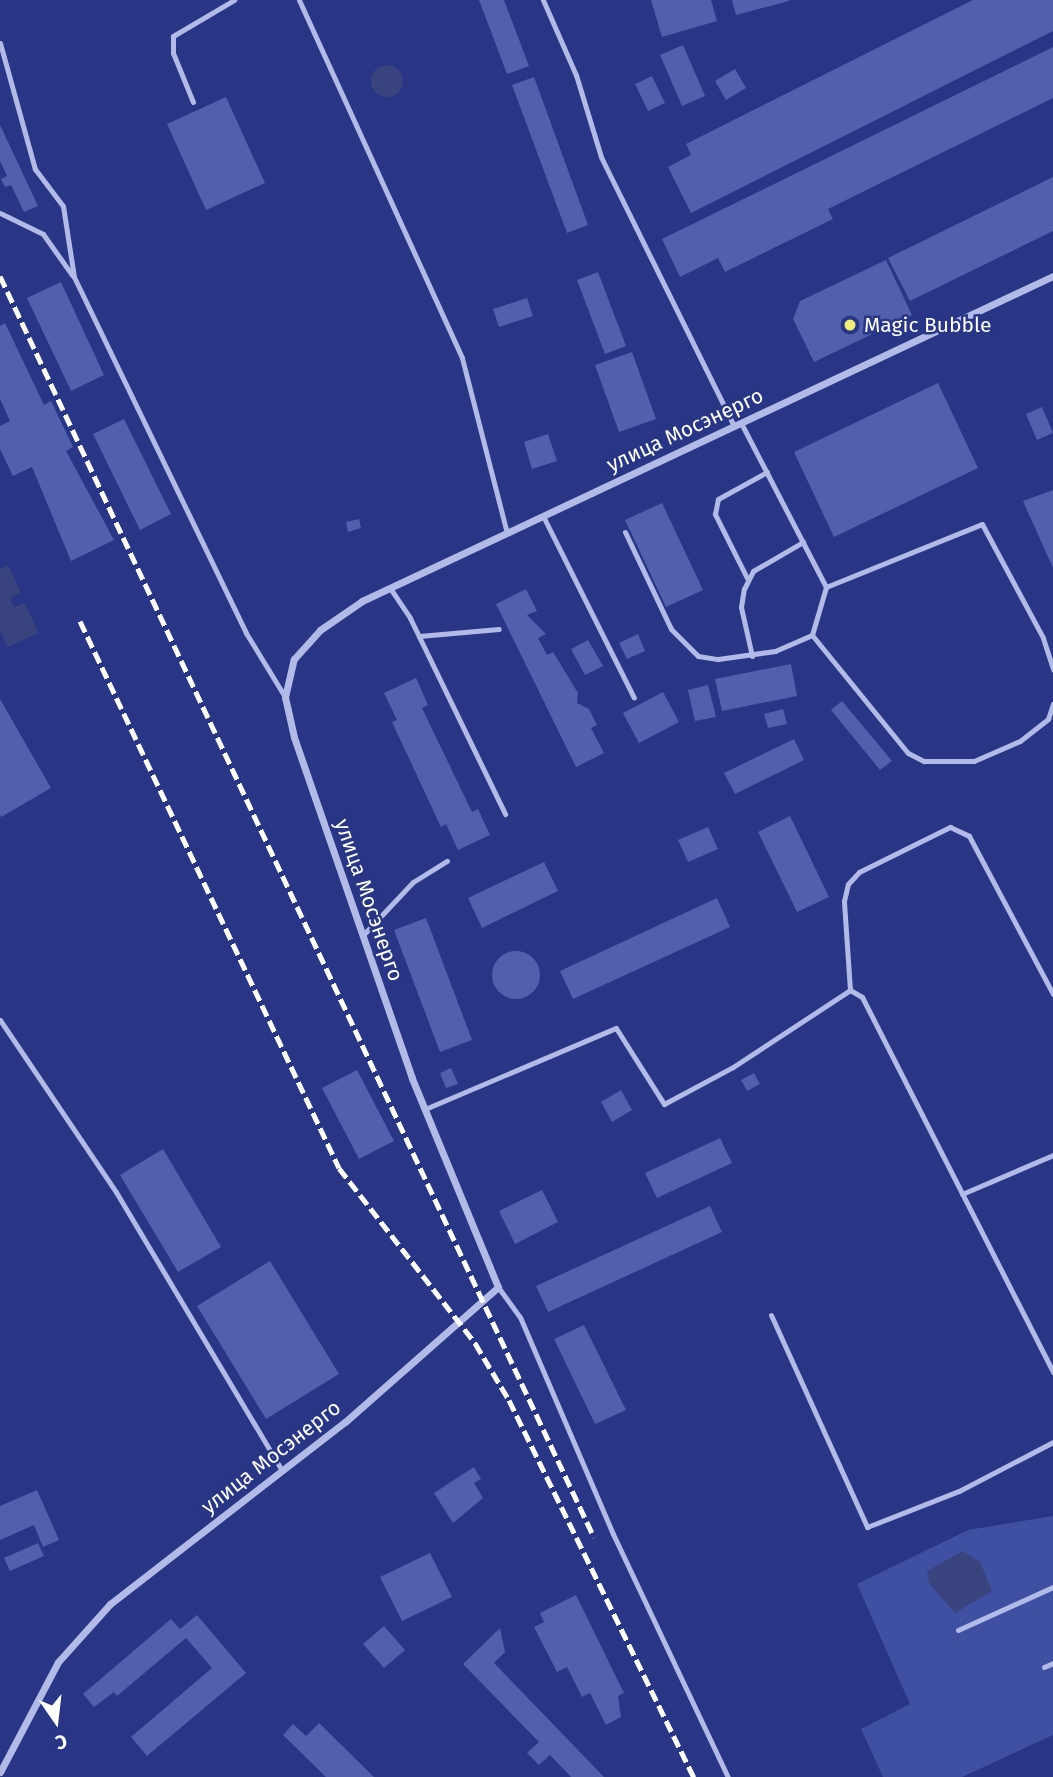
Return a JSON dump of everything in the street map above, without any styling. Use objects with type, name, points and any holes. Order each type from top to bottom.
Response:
[{"type":"street","name":"улица Мосэнерго","points":[[0,1772],[58,1662],[110,1604],[282,1471],[498,1287],[425,1109],[293,737],[285,697],[294,659],[320,630],[390,588],[1053,276]]},
{"type":"lane","points":[[193,102],[173,53],[173,36],[234,0]]},
{"type":"lane","points":[[299,0],[462,358],[507,533]]},
{"type":"lane","points":[[543,0],[576,75],[601,157],[738,425],[767,472],[826,587],[812,635]]},
{"type":"lane","points":[[0,43],[35,169],[63,206],[74,277]]},
{"type":"lane","points":[[0,213],[43,234],[74,277],[246,633],[285,697]]},
{"type":"lane","points":[[748,580],[715,514],[718,499],[767,472]]},
{"type":"lane","points":[[543,516],[634,698]]},
{"type":"lane","points":[[826,587],[982,524],[1042,638],[1053,670]]},
{"type":"lane","points":[[625,532],[683,645],[698,656],[752,656],[812,635]]},
{"type":"lane","points":[[752,656],[741,607],[748,580],[753,571],[803,542]]},
{"type":"lane","points":[[390,588],[419,636],[505,814]]},
{"type":"lane","points":[[419,636],[499,629]]},
{"type":"lane","points":[[812,635],[908,753],[923,761],[949,765],[997,751],[1048,719],[1053,704]]},
{"type":"lane","points":[[850,990],[844,901],[848,884],[859,872],[950,827],[969,836],[1053,995]]},
{"type":"lane","points":[[364,934],[413,882],[447,861]]},
{"type":"lane","points":[[425,1109],[616,1028],[664,1104],[733,1067],[850,990]]},
{"type":"lane","points":[[850,990],[862,997],[1053,1372]]},
{"type":"lane","points":[[0,1020],[116,1192],[282,1471]]},
{"type":"lane","points":[[962,1194],[1053,1156]]},
{"type":"lane","points":[[498,1287],[520,1317],[612,1534],[728,1777]]},
{"type":"lane","points":[[771,1315],[867,1527],[959,1491],[1053,1442]]},
{"type":"lane","points":[[958,1630],[1053,1587]]},
{"type":"lane","points":[[1044,1667],[1053,1663]]},
{"type":"shaded area","points":[[387,65],[399,69],[403,81],[399,93],[387,97],[375,93],[371,81],[375,69]]},
{"type":"shaded area","points":[[8,565],[21,593],[10,598],[14,607],[25,603],[38,633],[8,647],[0,631],[0,569]]},
{"type":"shaded area","points":[[1053,1516],[1053,1735],[962,1777],[883,1777],[861,1729],[910,1704],[857,1584],[968,1530]]},
{"type":"shaded area","points":[[963,1551],[980,1562],[992,1591],[955,1613],[929,1583],[927,1571]]},
{"type":"building","points":[[479,0],[504,0],[529,66],[507,74]]},
{"type":"building","points":[[651,0],[711,0],[717,21],[662,37]]},
{"type":"building","points":[[732,0],[789,0],[789,1],[736,15]]},
{"type":"building","points":[[973,0],[1053,0],[1053,31],[691,213],[668,167],[691,155],[686,144]]},
{"type":"building","points":[[683,45],[705,96],[682,106],[660,55]]},
{"type":"building","points":[[1053,47],[1053,98],[828,209],[833,219],[725,272],[718,258],[680,277],[662,239]]},
{"type":"building","points":[[735,69],[746,88],[726,100],[715,81]]},
{"type":"building","points":[[652,76],[665,103],[648,111],[635,84]]},
{"type":"building","points":[[534,77],[588,225],[567,233],[512,85]]},
{"type":"building","points":[[226,97],[265,183],[206,210],[167,124]]},
{"type":"building","points":[[0,125],[38,206],[24,212],[11,185],[5,187],[1,179],[7,176],[0,161]]},
{"type":"building","points":[[1053,177],[1053,231],[910,301],[888,258]]},
{"type":"building","points":[[886,260],[912,315],[814,362],[793,319],[800,301]]},
{"type":"building","points":[[598,272],[626,346],[605,354],[577,280]]},
{"type":"building","points":[[61,282],[104,375],[71,391],[27,298]]},
{"type":"building","points":[[527,298],[533,316],[499,327],[493,309]]},
{"type":"building","points":[[5,323],[44,405],[51,401],[73,447],[66,451],[114,540],[71,561],[32,467],[13,476],[0,449],[0,426],[10,421],[0,399],[0,326]]},
{"type":"building","points":[[632,352],[656,419],[619,432],[595,365]]},
{"type":"building","points":[[938,383],[978,468],[834,537],[794,452]]},
{"type":"building","points":[[1042,407],[1053,433],[1037,440],[1026,414]]},
{"type":"building","points":[[124,419],[171,514],[140,530],[93,434]]},
{"type":"building","points":[[548,434],[557,461],[532,469],[524,442]]},
{"type":"building","points":[[1053,490],[1053,568],[1023,501]]},
{"type":"building","points":[[662,503],[703,590],[666,607],[625,520]]},
{"type":"building","points":[[359,519],[361,528],[348,532],[346,522]]},
{"type":"building","points":[[526,589],[537,611],[527,615],[546,634],[538,638],[547,655],[553,652],[578,693],[577,703],[589,709],[597,725],[591,728],[604,753],[576,767],[496,604]]},
{"type":"building","points":[[638,634],[645,651],[627,659],[619,643]]},
{"type":"building","points":[[588,640],[603,666],[585,675],[571,649]]},
{"type":"building","points":[[791,664],[797,696],[722,711],[715,679]]},
{"type":"building","points":[[416,678],[428,705],[422,708],[472,812],[478,809],[490,835],[458,850],[446,824],[441,827],[392,722],[397,720],[384,693]]},
{"type":"building","points":[[708,685],[716,717],[695,721],[688,690]]},
{"type":"building","points":[[663,692],[679,722],[639,743],[623,713]]},
{"type":"building","points":[[0,699],[51,788],[1,817],[0,814]]},
{"type":"building","points":[[842,701],[892,761],[880,770],[831,710]]},
{"type":"building","points":[[783,709],[787,724],[768,728],[764,714]]},
{"type":"building","points":[[794,739],[804,760],[735,794],[724,773]]},
{"type":"building","points":[[790,816],[829,897],[797,912],[758,832]]},
{"type":"building","points":[[708,827],[718,849],[688,862],[678,840]]},
{"type":"building","points":[[544,862],[558,891],[482,928],[468,898]]},
{"type":"building","points":[[717,898],[730,927],[573,999],[560,971]]},
{"type":"building","points":[[426,918],[472,1040],[440,1052],[394,930]]},
{"type":"building","points":[[516,951],[533,958],[540,975],[533,992],[516,999],[499,992],[492,975],[499,958]]},
{"type":"building","points":[[451,1068],[458,1084],[446,1088],[440,1073]]},
{"type":"building","points":[[357,1070],[394,1141],[359,1159],[322,1088]]},
{"type":"building","points":[[754,1073],[760,1084],[747,1091],[741,1080]]},
{"type":"building","points":[[621,1090],[632,1110],[612,1122],[601,1102]]},
{"type":"building","points":[[720,1138],[732,1163],[657,1198],[645,1173]]},
{"type":"building","points":[[163,1149],[221,1247],[178,1272],[120,1175]]},
{"type":"building","points":[[542,1190],[558,1222],[515,1244],[499,1211]]},
{"type":"building","points":[[710,1206],[722,1232],[548,1312],[536,1286]]},
{"type":"building","points":[[270,1261],[339,1374],[266,1419],[197,1306]]},
{"type":"building","points":[[584,1325],[626,1410],[595,1424],[554,1339]]},
{"type":"building","points":[[474,1467],[481,1479],[474,1483],[483,1498],[453,1523],[434,1493]]},
{"type":"building","points":[[37,1490],[59,1540],[43,1547],[34,1525],[0,1540],[0,1506]]},
{"type":"building","points":[[38,1543],[44,1556],[10,1571],[4,1558]]},
{"type":"building","points":[[430,1553],[452,1597],[402,1621],[380,1577]]},
{"type":"building","points":[[576,1595],[624,1693],[618,1696],[621,1717],[606,1725],[590,1693],[582,1697],[567,1667],[557,1672],[534,1627],[544,1622],[540,1613]]},
{"type":"building","points":[[197,1615],[246,1673],[147,1756],[131,1737],[212,1668],[186,1638],[117,1696],[114,1692],[94,1707],[83,1694],[171,1619],[180,1629]]},
{"type":"building","points":[[384,1626],[405,1650],[384,1668],[363,1644]]},
{"type":"building","points":[[500,1628],[505,1652],[494,1663],[604,1777],[571,1777],[550,1755],[539,1765],[527,1753],[539,1742],[463,1664]]},
{"type":"building","points":[[319,1723],[374,1777],[326,1777],[283,1735],[293,1724],[306,1736]]},
{"type":"railway","points":[[0,276],[594,1537]]},
{"type":"railway","points":[[80,621],[339,1168],[475,1343],[509,1400],[694,1777]]},
{"type":"place","name":"Magic Bubble","points":[[850,325]]}]
